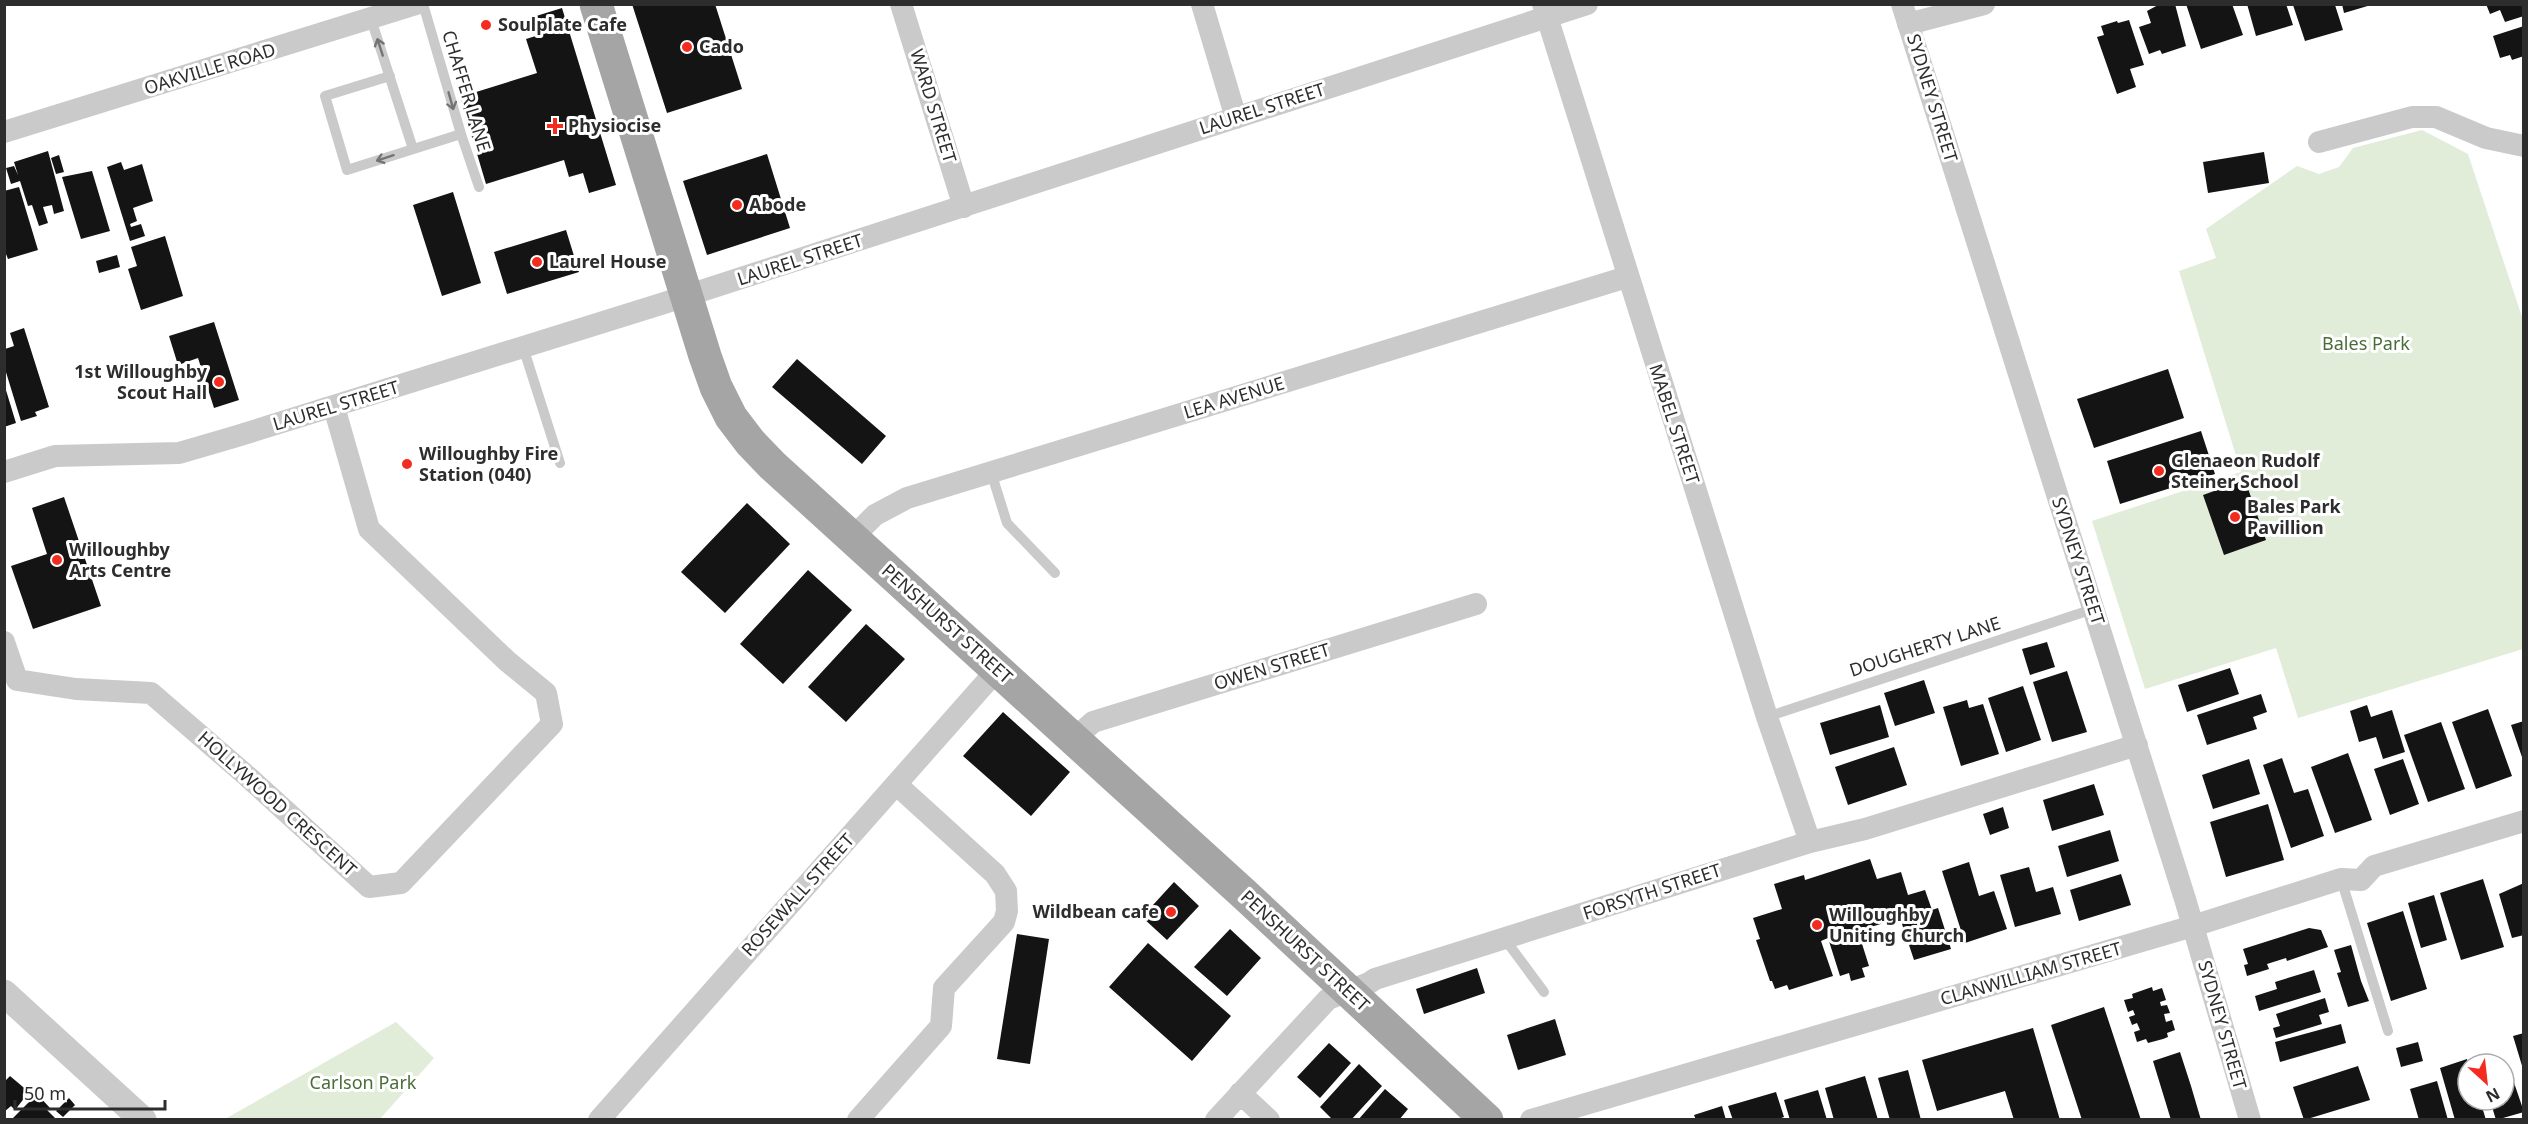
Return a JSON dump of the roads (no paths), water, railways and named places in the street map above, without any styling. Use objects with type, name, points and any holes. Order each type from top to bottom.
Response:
[{"type":"main road","name":"PENSHURST STREET","points":[[596,4],[705,356],[731,417],[750,442],[772,465],[1487,1119]]},
{"type":"street","name":"OAKVILLE ROAD","points":[[4,132],[416,4]]},
{"type":"street","name":"WARD STREET","points":[[901,4],[964,207]]},
{"type":"street","points":[[1202,4],[1236,118]]},
{"type":"street","name":"LAUREL STREET","points":[[4,472],[61,455],[179,453],[334,407],[964,207],[1236,118],[1545,11],[1587,4]]},
{"type":"street","points":[[1905,14],[1984,4]]},
{"type":"street","name":"MABEL STREET","points":[[1545,11],[1767,717],[1810,842]]},
{"type":"street","name":"SYDNEY STREET","points":[[1905,14],[2137,745],[2250,1119]]},
{"type":"street","points":[[2319,142],[2412,117],[2436,117],[2486,138],[2523,146]]},
{"type":"street","name":"LEA AVENUE","points":[[852,538],[875,515],[907,498],[1627,277]]},
{"type":"street","name":"HOLLYWOOD CRESCENT","points":[[4,642],[17,680],[76,689],[151,693],[248,776],[369,887],[401,883],[552,724],[546,693],[507,661],[369,529],[334,407]]},
{"type":"street","name":"OWEN STREET","points":[[1074,739],[1093,722],[1476,604]]},
{"type":"street","name":"ROSEWALL STREET","points":[[599,1119],[997,670]]},
{"type":"street","name":"FORSYTH STREET","points":[[1216,1119],[1328,999],[1375,979],[1810,842],[1865,830],[2137,745]]},
{"type":"street","points":[[858,1119],[941,1026],[944,988],[999,929],[1007,911],[1006,891],[995,874],[897,785]]},
{"type":"street","name":"CLANWILLIAM STREET","points":[[1532,1119],[2193,926],[2341,879],[2361,880],[2374,866],[2523,821]]},
{"type":"street","points":[[4,993],[143,1119]]},
{"type":"street","points":[[1240,1093],[1269,1119]]},
{"type":"lane","name":"CHAFFER LANE","points":[[423,4],[460,134],[479,187]]},
{"type":"lane","points":[[372,19],[413,150]]},
{"type":"lane","points":[[390,76],[325,96],[347,170],[460,134]]},
{"type":"lane","points":[[523,347],[560,463]]},
{"type":"lane","points":[[991,472],[1007,523],[1055,573]]},
{"type":"lane","name":"DOUGHERTY LANE","points":[[1767,717],[2093,609]]},
{"type":"lane","points":[[2341,879],[2388,1031]]},
{"type":"lane","points":[[1504,938],[1544,992]]},
{"type":"place","name":"Soulplate Cafe","points":[[486,25]]},
{"type":"place","name":"Cado","points":[[687,47]]},
{"type":"place","name":"Physiocise","points":[[555,126]]},
{"type":"place","name":"Abode","points":[[737,205]]},
{"type":"place","name":"Laurel House","points":[[537,262]]},
{"type":"place","name":"1st Willoughby Scout Hall","points":[[219,382]]},
{"type":"place","name":"Willoughby Fire Station (040)","points":[[407,464]]},
{"type":"place","name":"Glenaeon Rudolf Steiner School","points":[[2159,471]]},
{"type":"place","name":"Bales Park Pavillion","points":[[2235,517]]},
{"type":"place","name":"Willoughby Arts Centre","points":[[57,560]]},
{"type":"place","name":"Wildbean cafe","points":[[1171,912]]},
{"type":"place","name":"Willoughby Uniting Church","points":[[1817,925]]},
{"type":"park label","name":"Bales Park","points":[[2366,344]]},
{"type":"park label","name":"Carlson Park","points":[[363,1083]]}]
